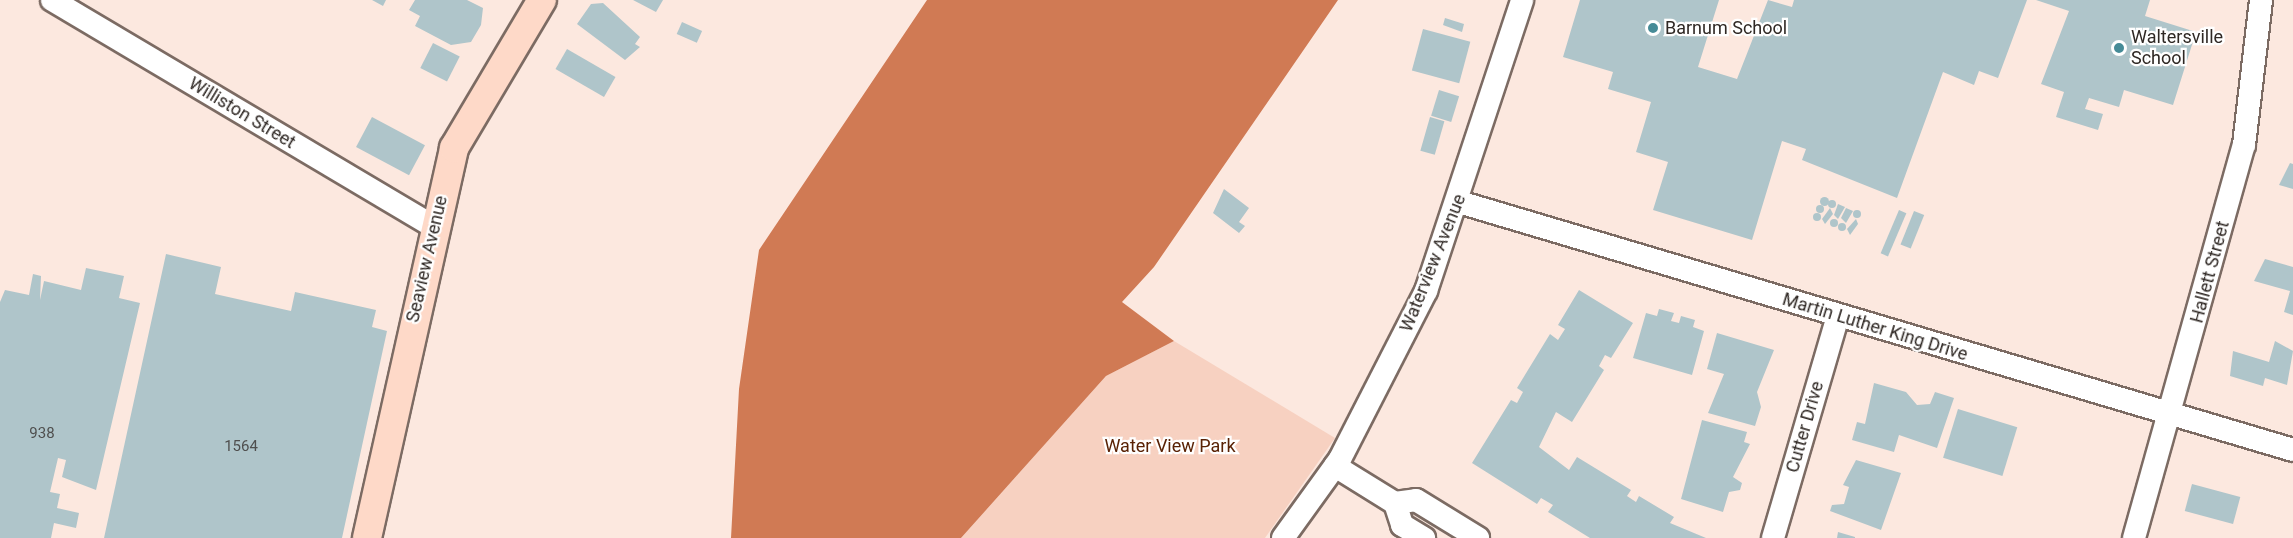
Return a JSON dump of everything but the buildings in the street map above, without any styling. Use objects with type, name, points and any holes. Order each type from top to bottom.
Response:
[{"type":"main road","name":"Seaview Avenue","points":[[367,538],[433,225],[454,148],[542,0]]},
{"type":"street","name":"Williston Street","points":[[51,0],[433,225]]},
{"type":"street","name":"Waterview Avenue","points":[[1283,538],[1335,466],[1426,291],[1459,202],[1522,0]]},
{"type":"street","name":"Hallett Street","points":[[2134,538],[2244,145],[2262,0]]},
{"type":"street","name":"Martin Luther King Drive","points":[[1459,202],[2293,450]]},
{"type":"street","name":"Cutter Drive","points":[[1773,538],[1838,316]]},
{"type":"street","points":[[1335,466],[1395,502],[1416,500],[1478,538]]},
{"type":"street","points":[[1395,502],[1402,525],[1424,538]]},
{"type":"green space","name":"Water View Park","points":[[1174,341],[1335,438],[1265,538],[961,538],[1106,376]]},
{"type":"shaded area","points":[[927,0],[1338,0],[1154,267],[1122,302],[1174,341],[1106,376],[961,538],[731,538],[739,389],[759,250]]},
{"type":"place","name":"Barnum School","points":[[1653,28]]},
{"type":"place","name":"Waltersville School","points":[[2119,48]]}]
